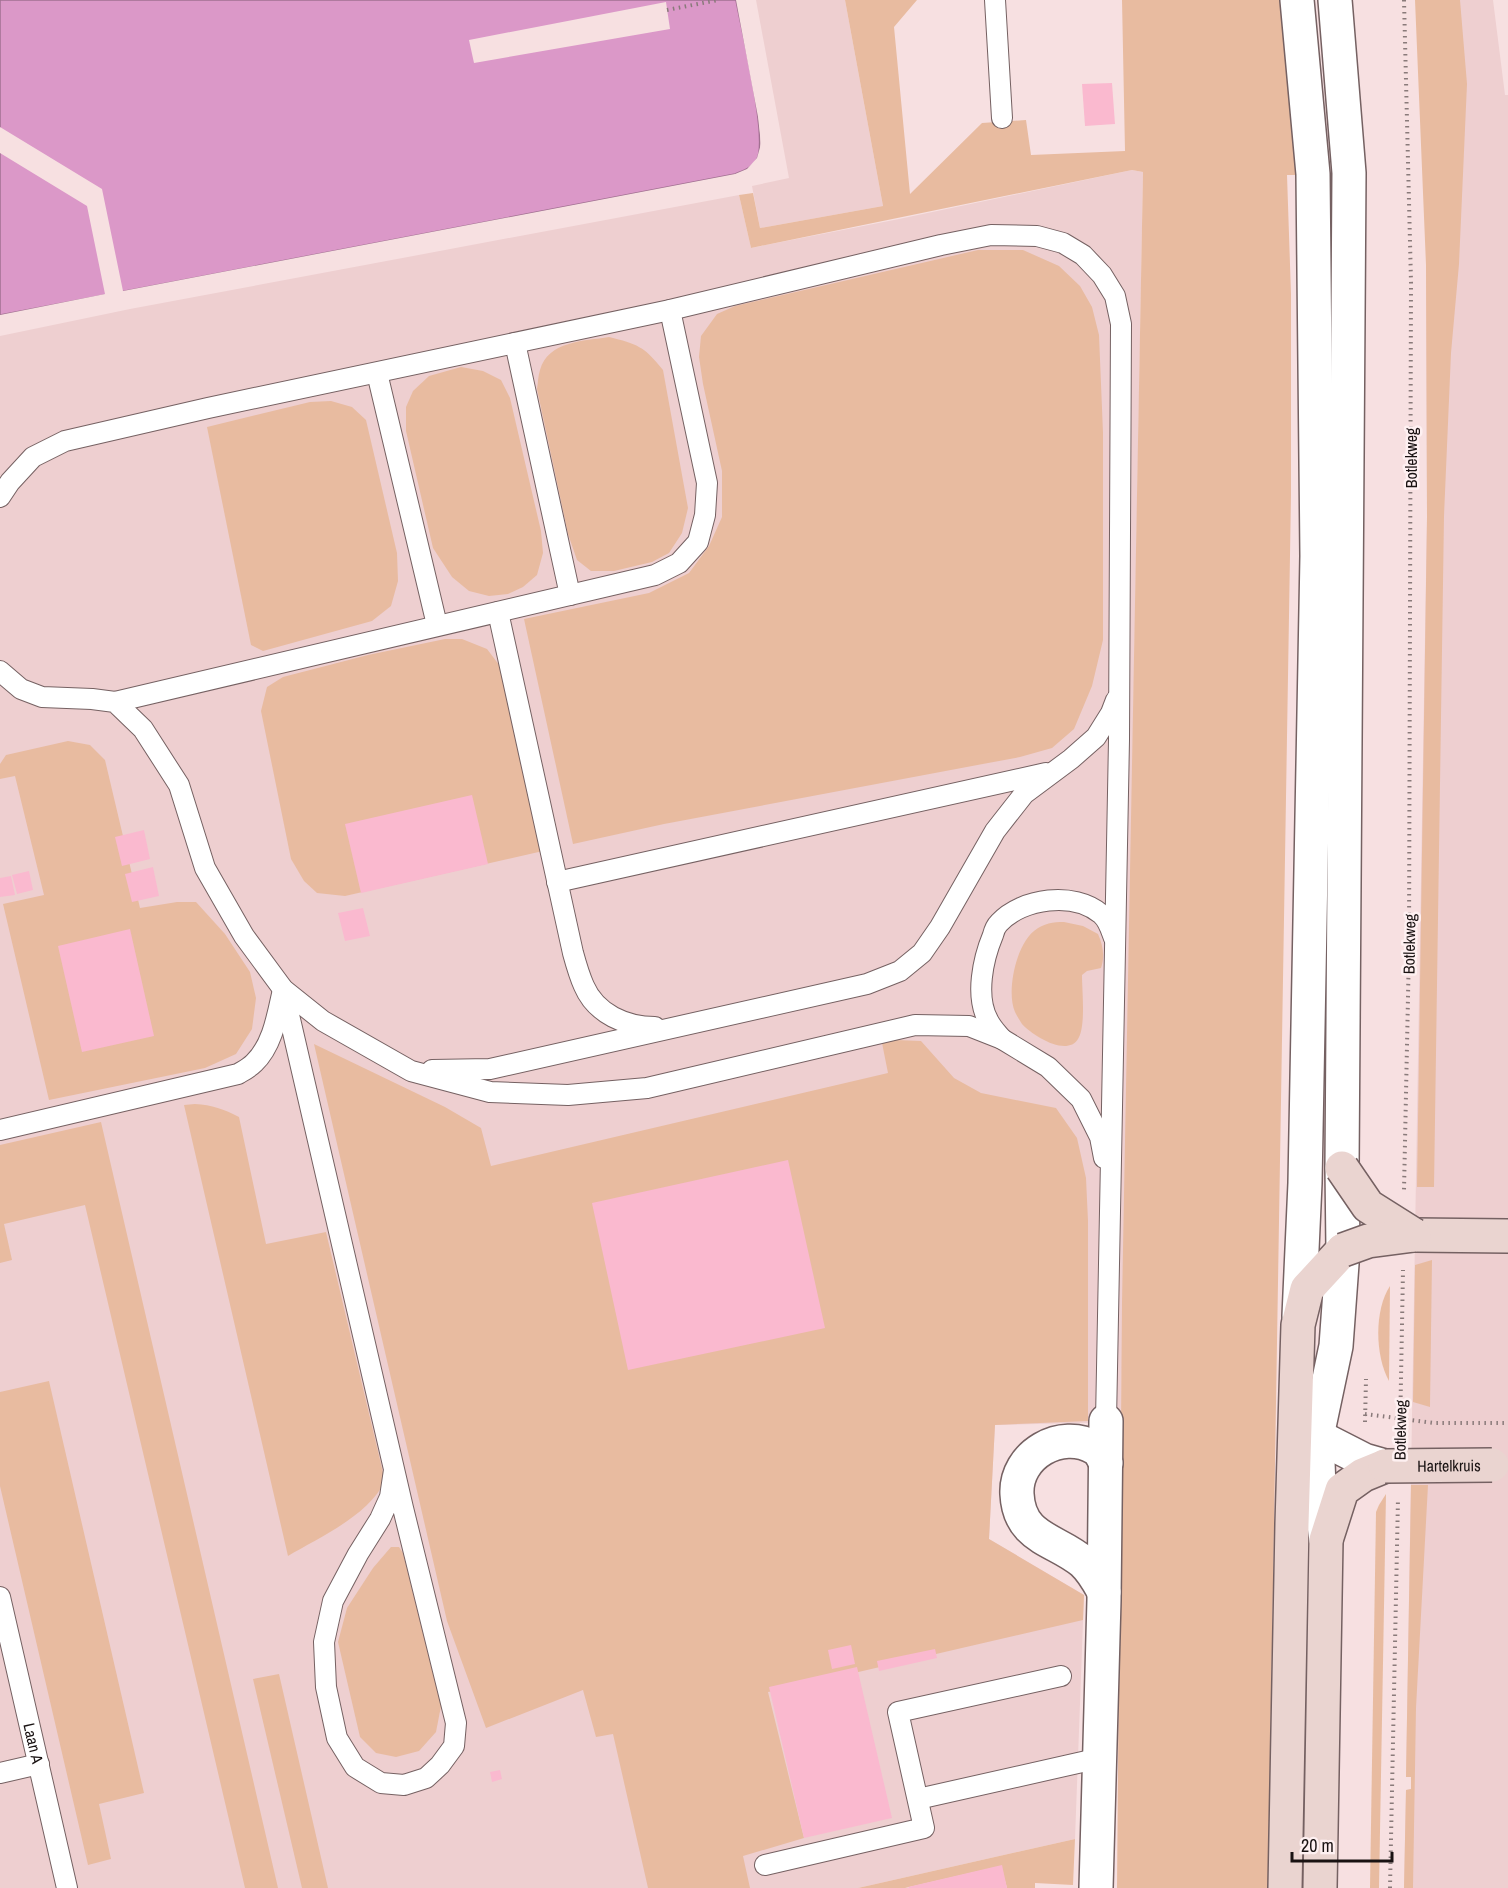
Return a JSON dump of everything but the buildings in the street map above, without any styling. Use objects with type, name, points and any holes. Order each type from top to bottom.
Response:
[{"type":"main road","points":[[1342,1168],[1368,1206],[1414,1235]]},
{"type":"main road","points":[[1286,1888],[1298,1325],[1307,1288],[1343,1250],[1368,1241],[1414,1235],[1508,1236]]},
{"type":"main road","name":"Hartelkruis","points":[[1326,1540],[1342,1490],[1363,1475],[1385,1466],[1508,1466]]},
{"type":"main road","points":[[1320,1888],[1326,1540]]},
{"type":"street","points":[[1297,0],[1313,174],[1317,556],[1305,1171],[1298,1325],[1317,1436],[1318,1488],[1326,1540]]},
{"type":"street","points":[[1317,1436],[1336,1346],[1343,1250],[1350,173],[1335,0]]},
{"type":"street","points":[[1096,1888],[1106,1421]]},
{"type":"street","points":[[1317,1436],[1364,1460],[1385,1466]]},
{"type":"street","points":[[1104,1592],[1095,1574],[1082,1562],[1030,1530],[1020,1513],[1017,1493],[1021,1473],[1032,1455],[1044,1447],[1062,1442],[1082,1443],[1097,1449],[1106,1462]]},
{"type":"lane","points":[[995,0],[1002,118]]},
{"type":"lane","points":[[0,497],[10,482],[33,457],[65,441],[208,408],[670,309],[941,245],[991,236],[1037,236],[1063,243],[1083,255],[1102,275],[1115,296],[1121,324],[1116,943],[1106,1421]]},
{"type":"lane","points":[[0,671],[21,688],[42,697],[115,702],[656,574],[679,563],[698,542],[705,514],[707,483],[670,309]]},
{"type":"lane","points":[[515,343],[570,595]]},
{"type":"lane","points":[[377,373],[436,625]]},
{"type":"lane","points":[[498,612],[573,954],[584,988],[601,1009],[619,1021],[645,1027],[679,1026]]},
{"type":"lane","points":[[411,1071],[490,1069],[867,984],[900,970],[922,953],[940,927],[995,831],[1024,794],[1096,737],[1112,713],[1119,690]]},
{"type":"lane","points":[[115,702],[143,729],[179,785],[205,868],[244,936],[283,989],[323,1022],[411,1071],[490,1092],[568,1095],[647,1088],[915,1025],[969,1026],[1002,1039],[1048,1067],[1080,1099],[1100,1137],[1111,1203]]},
{"type":"lane","points":[[557,882],[1054,771]]},
{"type":"lane","points":[[1002,1039],[987,1019],[981,990],[985,954],[997,924],[1018,908],[1048,900],[1077,902],[1102,914],[1110,926],[1116,943]]},
{"type":"lane","points":[[0,1130],[238,1074],[254,1063],[267,1044],[283,989]]},
{"type":"lane","points":[[283,989],[394,1470],[456,1723],[454,1746],[440,1765],[426,1778],[404,1785],[381,1783],[355,1767],[337,1738],[326,1687],[324,1642],[333,1601],[380,1519],[390,1497],[394,1470]]},
{"type":"lane","name":"Laan A","points":[[0,1597],[67,1888]]},
{"type":"lane","points":[[765,1865],[924,1828],[898,1712],[1061,1676]]},
{"type":"lane","points":[[918,1799],[1100,1758]]},
{"type":"lane","points":[[0,1773],[39,1764]]},
{"type":"path","points":[[667,10],[718,0]]},
{"type":"path","name":"Botlekweg","points":[[1404,0],[1411,282],[1409,948],[1404,1198]]},
{"type":"path","name":"Botlekweg","points":[[1400,1437],[1403,1270]]},
{"type":"path","points":[[1365,1414],[1434,1423],[1508,1423]]},
{"type":"path","points":[[1390,1888],[1398,1496]]},
{"type":"shaded area","points":[[0,0],[736,0],[757,107],[759,147],[757,159],[753,165],[735,174],[0,315]]},
{"type":"shaded area","points":[[756,0],[845,0],[883,206],[760,228],[752,186],[789,178]]},
{"type":"shaded area","points":[[845,0],[917,0],[894,27],[910,194],[982,123],[1026,120],[1031,155],[1125,151],[1122,0],[1285,0],[1296,175],[1287,175],[1291,294],[1291,495],[1268,1888],[1117,1888],[1122,1303],[1143,172],[1132,170],[751,248],[739,195],[753,193],[760,228],[883,206]]},
{"type":"shaded area","points":[[1415,0],[1460,0],[1467,84],[1444,516],[1434,1187],[1417,1187],[1427,517],[1426,265]]},
{"type":"shaded area","points":[[1443,0],[1493,0],[1505,95],[1508,95],[1508,1888],[1404,1888],[1406,1790],[1411,1789],[1411,1777],[1406,1777],[1427,517],[1426,265]]},
{"type":"shaded area","points":[[1132,170],[1143,172],[1121,1422],[995,1425],[989,1539],[1084,1595],[1075,1839],[858,1888],[0,1888],[0,336],[130,309],[739,195],[751,248]]},
{"type":"shaded area","points":[[978,250],[1023,250],[1059,266],[1080,286],[1092,307],[1099,335],[1103,433],[1103,640],[1092,686],[1074,729],[1052,748],[1020,757],[664,824],[573,844],[524,619],[649,593],[689,573],[709,546],[722,517],[722,471],[703,384],[699,357],[701,336],[717,314],[735,306]]},
{"type":"shaded area","points":[[609,337],[639,347],[663,370],[688,508],[682,533],[669,553],[652,562],[614,571],[591,571],[577,560],[568,534],[537,389],[540,370],[544,360],[551,353],[568,344]]},
{"type":"shaded area","points":[[461,367],[483,371],[501,380],[510,398],[541,531],[543,553],[537,575],[523,587],[508,594],[489,596],[469,591],[452,577],[433,548],[406,431],[406,407],[413,391],[429,376]]},
{"type":"shaded area","points":[[331,401],[352,407],[366,420],[397,553],[398,581],[391,606],[372,621],[263,651],[251,645],[207,427],[310,402]]},
{"type":"shaded area","points":[[445,639],[462,639],[487,649],[503,670],[543,851],[345,896],[317,893],[304,881],[291,859],[261,711],[267,687],[283,677],[368,655]]},
{"type":"shaded area","points":[[68,741],[90,745],[105,760],[140,908],[177,902],[196,902],[225,934],[250,972],[256,998],[252,1029],[236,1054],[205,1068],[49,1100],[3,904],[44,895],[15,776],[0,779],[0,764],[6,755]]},
{"type":"shaded area","points":[[1064,922],[1083,926],[1098,934],[1103,955],[1101,968],[1087,971],[1082,975],[1082,1026],[1078,1039],[1066,1046],[1050,1043],[1034,1034],[1022,1024],[1012,1003],[1014,969],[1022,947],[1038,928]]},
{"type":"shaded area","points":[[896,1040],[921,1041],[954,1078],[981,1093],[1056,1108],[1077,1138],[1086,1178],[1088,1221],[1088,1421],[995,1425],[989,1539],[1084,1595],[1083,1620],[768,1692],[804,1838],[743,1856],[750,1888],[648,1888],[613,1734],[596,1737],[583,1690],[486,1728],[447,1621],[314,1044],[445,1107],[481,1128],[491,1166],[888,1073],[882,1043]]},
{"type":"shaded area","points":[[195,1104],[218,1108],[239,1117],[266,1244],[326,1232],[385,1481],[367,1505],[355,1515],[288,1556],[184,1105]]},
{"type":"shaded area","points":[[101,1122],[278,1888],[245,1888],[85,1205],[4,1224],[12,1260],[0,1263],[0,1145]]},
{"type":"shaded area","points":[[1432,1260],[1430,1407],[1413,1402],[1415,1265]]},
{"type":"shaded area","points":[[1390,1286],[1389,1381],[1381,1359],[1378,1333],[1381,1307]]},
{"type":"shaded area","points":[[49,1381],[144,1793],[99,1804],[111,1859],[88,1865],[0,1486],[0,1392]]},
{"type":"shaded area","points":[[1411,1485],[1428,1485],[1416,1708],[1413,1888],[1404,1888],[1406,1790],[1411,1789],[1411,1777],[1406,1777]]},
{"type":"shaded area","points":[[1386,1494],[1379,1888],[1370,1888],[1376,1512]]},
{"type":"shaded area","points":[[391,1547],[399,1547],[403,1553],[441,1706],[436,1732],[419,1751],[396,1757],[376,1753],[360,1737],[338,1642],[347,1608],[373,1568]]},
{"type":"shaded area","points":[[279,1674],[328,1888],[302,1888],[253,1679]]},
{"type":"shaded area","points":[[1075,1839],[1073,1885],[1035,1883],[1035,1888],[1007,1888],[1001,1866],[905,1888],[858,1888]]},
{"type":"pier","points":[[736,0],[739,0],[761,116],[764,144],[759,160],[749,172],[735,177],[0,318],[0,315],[105,294],[87,206],[0,153],[0,127],[102,189],[123,291],[735,174],[747,169],[757,158],[761,144]]},
{"type":"pier","points":[[666,2],[670,29],[474,63],[469,40]]}]
